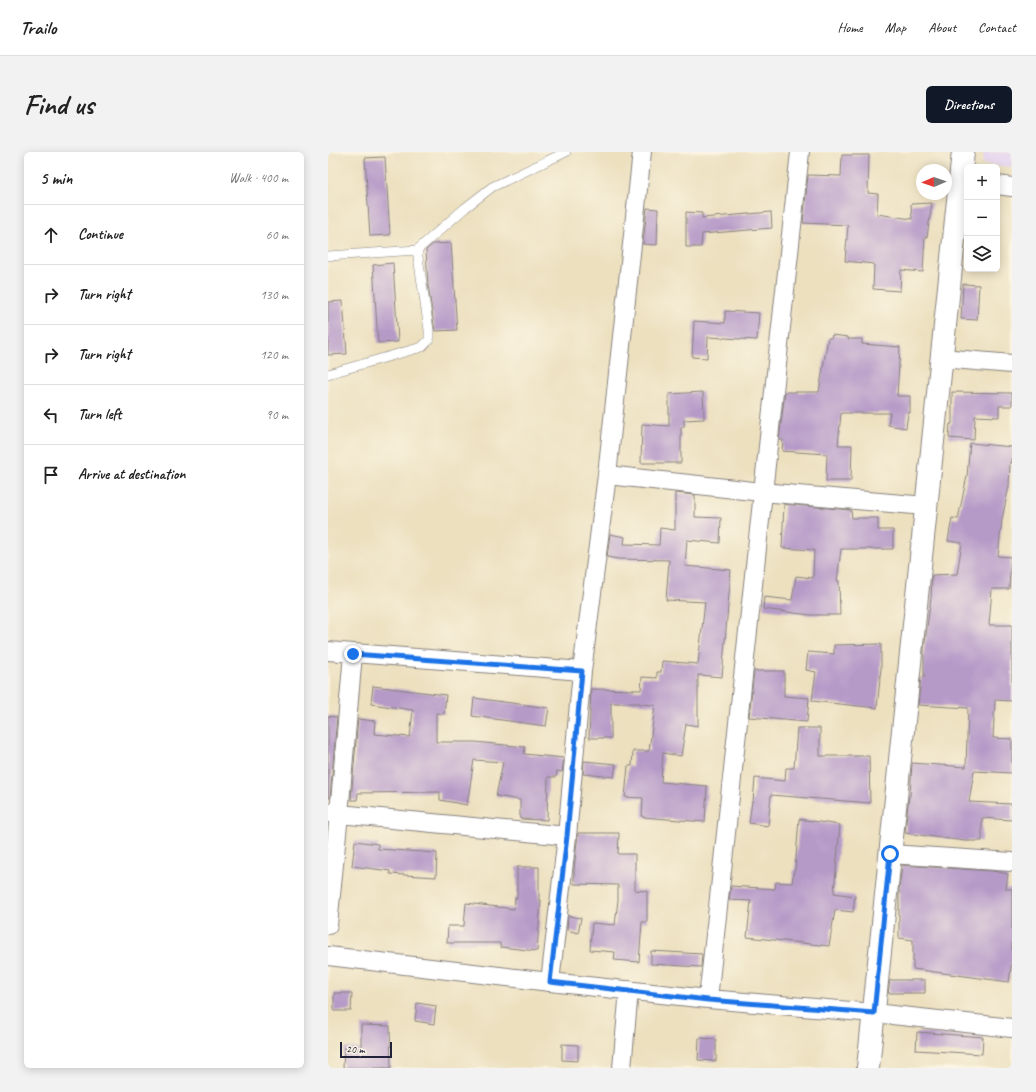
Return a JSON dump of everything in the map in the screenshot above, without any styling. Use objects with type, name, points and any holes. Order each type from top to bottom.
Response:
[{"type":"street","points":[[550,982],[567,836],[582,671],[607,475],[642,152]]},
{"type":"street","points":[[708,1000],[800,152]]},
{"type":"street","points":[[868,1068],[941,358],[963,181],[963,152]]},
{"type":"street","points":[[1000,185],[1012,187]]},
{"type":"street","points":[[941,358],[1012,364]]},
{"type":"street","points":[[607,475],[762,492],[926,506]]},
{"type":"street","points":[[328,651],[582,671]]},
{"type":"street","points":[[328,925],[334,814],[353,654]]},
{"type":"street","points":[[334,814],[567,836]]},
{"type":"street","points":[[890,854],[1012,862]]},
{"type":"street","points":[[328,956],[708,1000],[874,1013],[1012,1028]]},
{"type":"street","points":[[622,1068],[629,990]]},
{"type":"lane","points":[[328,256],[417,250],[465,208],[492,187],[566,152]]},
{"type":"lane","points":[[328,374],[422,348],[429,340],[429,330],[417,250]]},
{"type":"shaded area","points":[[984,152],[1012,152],[1012,167],[1000,166],[1000,164],[982,164]]},
{"type":"building","points":[[842,155],[869,155],[868,193],[878,194],[877,214],[912,219],[911,204],[932,203],[927,237],[925,237],[923,272],[901,270],[900,291],[873,289],[874,264],[845,261],[848,225],[803,223],[808,175],[841,176]]},
{"type":"building","points":[[385,157],[390,235],[370,236],[365,158]]},
{"type":"building","points":[[647,208],[658,209],[657,245],[643,244]]},
{"type":"building","points":[[686,212],[702,213],[702,218],[771,212],[772,228],[702,234],[701,247],[686,247]]},
{"type":"building","points":[[451,243],[457,330],[435,331],[428,285],[426,250],[433,244]]},
{"type":"building","points":[[393,263],[398,342],[378,343],[373,265]]},
{"type":"building","points":[[963,284],[979,285],[977,320],[961,319]]},
{"type":"building","points":[[343,301],[347,354],[328,355],[328,302]]},
{"type":"building","points":[[725,311],[759,313],[757,340],[708,337],[707,358],[692,357],[694,321],[725,323]]},
{"type":"building","points":[[832,335],[848,337],[848,339],[862,339],[862,344],[900,347],[897,396],[910,396],[910,413],[908,413],[906,428],[888,425],[890,413],[841,413],[838,445],[852,445],[851,481],[826,481],[827,454],[782,451],[783,440],[779,440],[785,392],[819,392],[828,338],[831,338]]},
{"type":"building","points":[[703,392],[704,419],[684,420],[684,427],[681,427],[681,463],[641,463],[642,424],[669,426],[669,394]]},
{"type":"building","points":[[952,392],[1012,393],[1012,406],[999,406],[999,417],[975,416],[974,440],[949,438],[950,424],[952,424]]},
{"type":"building","points":[[970,443],[1012,447],[1012,463],[1010,462],[1009,486],[1002,519],[998,556],[1011,557],[1009,589],[992,589],[989,625],[1012,625],[1012,701],[995,700],[993,738],[1012,739],[1012,773],[974,771],[969,802],[1012,804],[1012,820],[982,818],[982,841],[965,841],[905,833],[910,796],[912,763],[966,767],[968,708],[918,705],[921,677],[924,678],[924,649],[931,598],[932,575],[957,574],[962,543],[948,541],[952,518],[958,519],[967,476]]},
{"type":"building","points":[[675,493],[695,495],[695,517],[721,518],[720,543],[687,540],[685,566],[731,570],[722,677],[698,675],[698,726],[686,724],[681,756],[663,753],[661,782],[707,786],[705,822],[642,817],[643,798],[625,797],[628,766],[632,766],[633,751],[649,751],[655,705],[640,703],[611,703],[611,738],[589,738],[591,689],[641,690],[642,677],[657,678],[657,672],[661,672],[662,661],[698,664],[705,602],[666,600],[669,560],[618,559],[607,557],[610,534],[625,537],[624,544],[659,545],[660,528],[675,530]]},
{"type":"building","points":[[784,504],[851,510],[852,518],[878,518],[878,530],[893,530],[893,549],[841,549],[837,581],[839,581],[840,615],[810,615],[763,609],[764,597],[792,600],[796,576],[813,578],[814,550],[782,548]]},
{"type":"building","points":[[881,644],[881,669],[877,708],[812,701],[816,672],[806,670],[808,652],[834,654],[834,645]]},
{"type":"building","points":[[754,671],[784,671],[784,696],[809,698],[807,722],[749,717]]},
{"type":"building","points":[[373,686],[446,695],[444,714],[436,713],[436,742],[475,742],[525,747],[524,754],[564,758],[562,772],[557,771],[556,777],[548,777],[547,820],[520,819],[520,800],[496,796],[503,762],[474,760],[467,805],[440,800],[440,792],[358,793],[357,800],[351,800],[358,719],[375,721],[374,734],[410,737],[413,710],[371,704]]},
{"type":"building","points":[[474,698],[549,708],[546,726],[472,716]]},
{"type":"building","points":[[328,716],[337,717],[330,798],[328,798]]},
{"type":"building","points":[[797,728],[820,728],[820,756],[869,756],[870,803],[771,795],[768,826],[749,823],[755,778],[785,781],[786,768],[794,768]]},
{"type":"building","points":[[584,761],[616,764],[614,777],[583,774]]},
{"type":"building","points":[[799,819],[840,825],[834,893],[855,896],[853,912],[835,910],[829,946],[747,937],[751,901],[729,900],[731,886],[775,889],[776,882],[792,883],[795,870]]},
{"type":"building","points":[[578,833],[619,833],[618,854],[635,854],[635,890],[647,891],[647,922],[642,922],[639,962],[614,960],[615,952],[590,950],[592,923],[615,925],[618,885],[574,884]]},
{"type":"building","points":[[355,841],[378,844],[378,849],[437,853],[436,877],[390,874],[390,871],[352,866]]},
{"type":"building","points":[[902,865],[993,871],[1008,874],[1006,889],[1012,889],[1012,960],[1009,982],[913,969],[913,940],[899,938],[899,890]]},
{"type":"building","points":[[517,867],[539,867],[539,900],[541,900],[537,951],[500,947],[500,943],[447,943],[448,926],[464,926],[466,903],[514,909],[515,898],[517,898]]},
{"type":"building","points":[[568,916],[581,918],[578,933],[567,930]]},
{"type":"building","points":[[651,951],[702,954],[701,967],[651,964]]},
{"type":"building","points":[[890,980],[925,980],[925,993],[888,993]]},
{"type":"building","points":[[334,993],[352,993],[351,1011],[334,1011]]},
{"type":"building","points":[[417,1003],[436,1006],[434,1024],[415,1021]]},
{"type":"building","points":[[361,1025],[390,1026],[391,1068],[343,1068],[344,1048],[361,1049]]},
{"type":"building","points":[[917,1032],[983,1037],[982,1054],[916,1050]]},
{"type":"building","points":[[699,1038],[716,1039],[716,1061],[698,1060]]},
{"type":"building","points":[[562,1044],[578,1045],[578,1061],[562,1060]]},
{"type":"route","points":[[353,654],[582,671],[567,836],[550,982],[708,1000],[874,1013],[890,854]]}]
